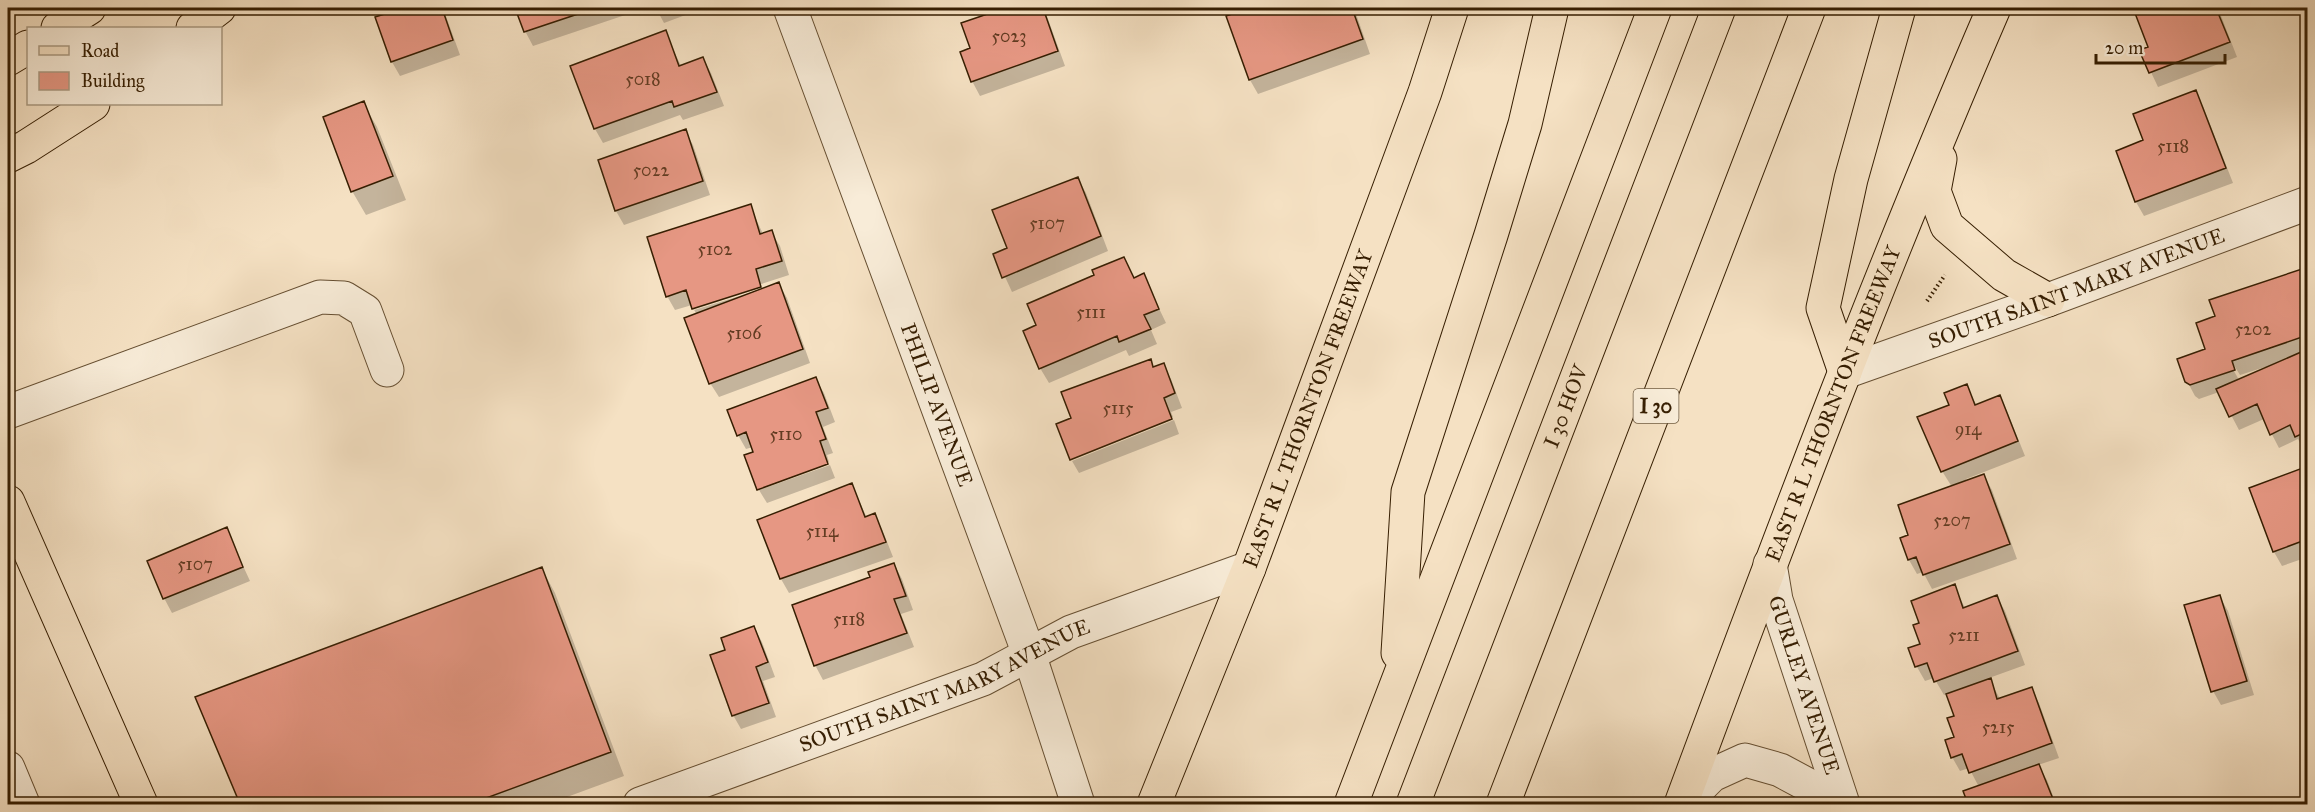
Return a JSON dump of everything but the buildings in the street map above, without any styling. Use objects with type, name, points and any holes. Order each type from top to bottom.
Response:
[{"type":"main road","points":[[60,27],[89,8]]},
{"type":"main road","points":[[194,27],[219,8]]},
{"type":"main road","name":"EAST R L THORNTON FREEWAY","points":[[1154,804],[1249,568],[1425,92],[1452,8]]},
{"type":"main road","points":[[1396,686],[1408,492],[1525,124],[1552,8]]},
{"type":"main road","points":[[1351,804],[1655,8]]},
{"type":"main road","name":"I 30 HOV","points":[[1413,804],[1719,8]]},
{"type":"main road","name":"I 30 HOV","points":[[1437,804],[1741,8]]},
{"type":"main road","name":"I 30","points":[[1503,804],[1809,8]]},
{"type":"main road","points":[[1845,372],[1823,308],[1851,179],[1899,8]]},
{"type":"main road","name":"EAST R L THORNTON FREEWAY","points":[[1682,804],[1770,564],[1845,372],[1946,119],[1994,8]]},
{"type":"main road","points":[[8,58],[27,48]]},
{"type":"main road","points":[[8,156],[91,105]]},
{"type":"main road","points":[[1946,119],[1934,191],[1947,226],[2004,275],[2048,300]]},
{"type":"main road","points":[[8,502],[16,546],[141,804]]},
{"type":"street","name":"PHILIP AVENUE","points":[[790,8],[1029,654],[1077,804]]},
{"type":"street","name":"SOUTH SAINT MARY AVENUE","points":[[1845,372],[2048,300],[2307,203]]},
{"type":"street","points":[[8,412],[320,297],[344,298],[365,310],[387,370]]},
{"type":"street","name":"GURLEY AVENUE","points":[[1770,564],[1776,600],[1843,804]]},
{"type":"street","name":"SOUTH SAINT MARY AVENUE","points":[[640,804],[983,679],[1071,632],[1249,568]]},
{"type":"street","name":"GURLEY AVENUE","points":[[1682,804],[1712,775],[1745,760],[1780,770],[1837,804]]},
{"type":"street","points":[[8,768],[23,804]]},
{"type":"path","points":[[1924,306],[1947,273]]}]
